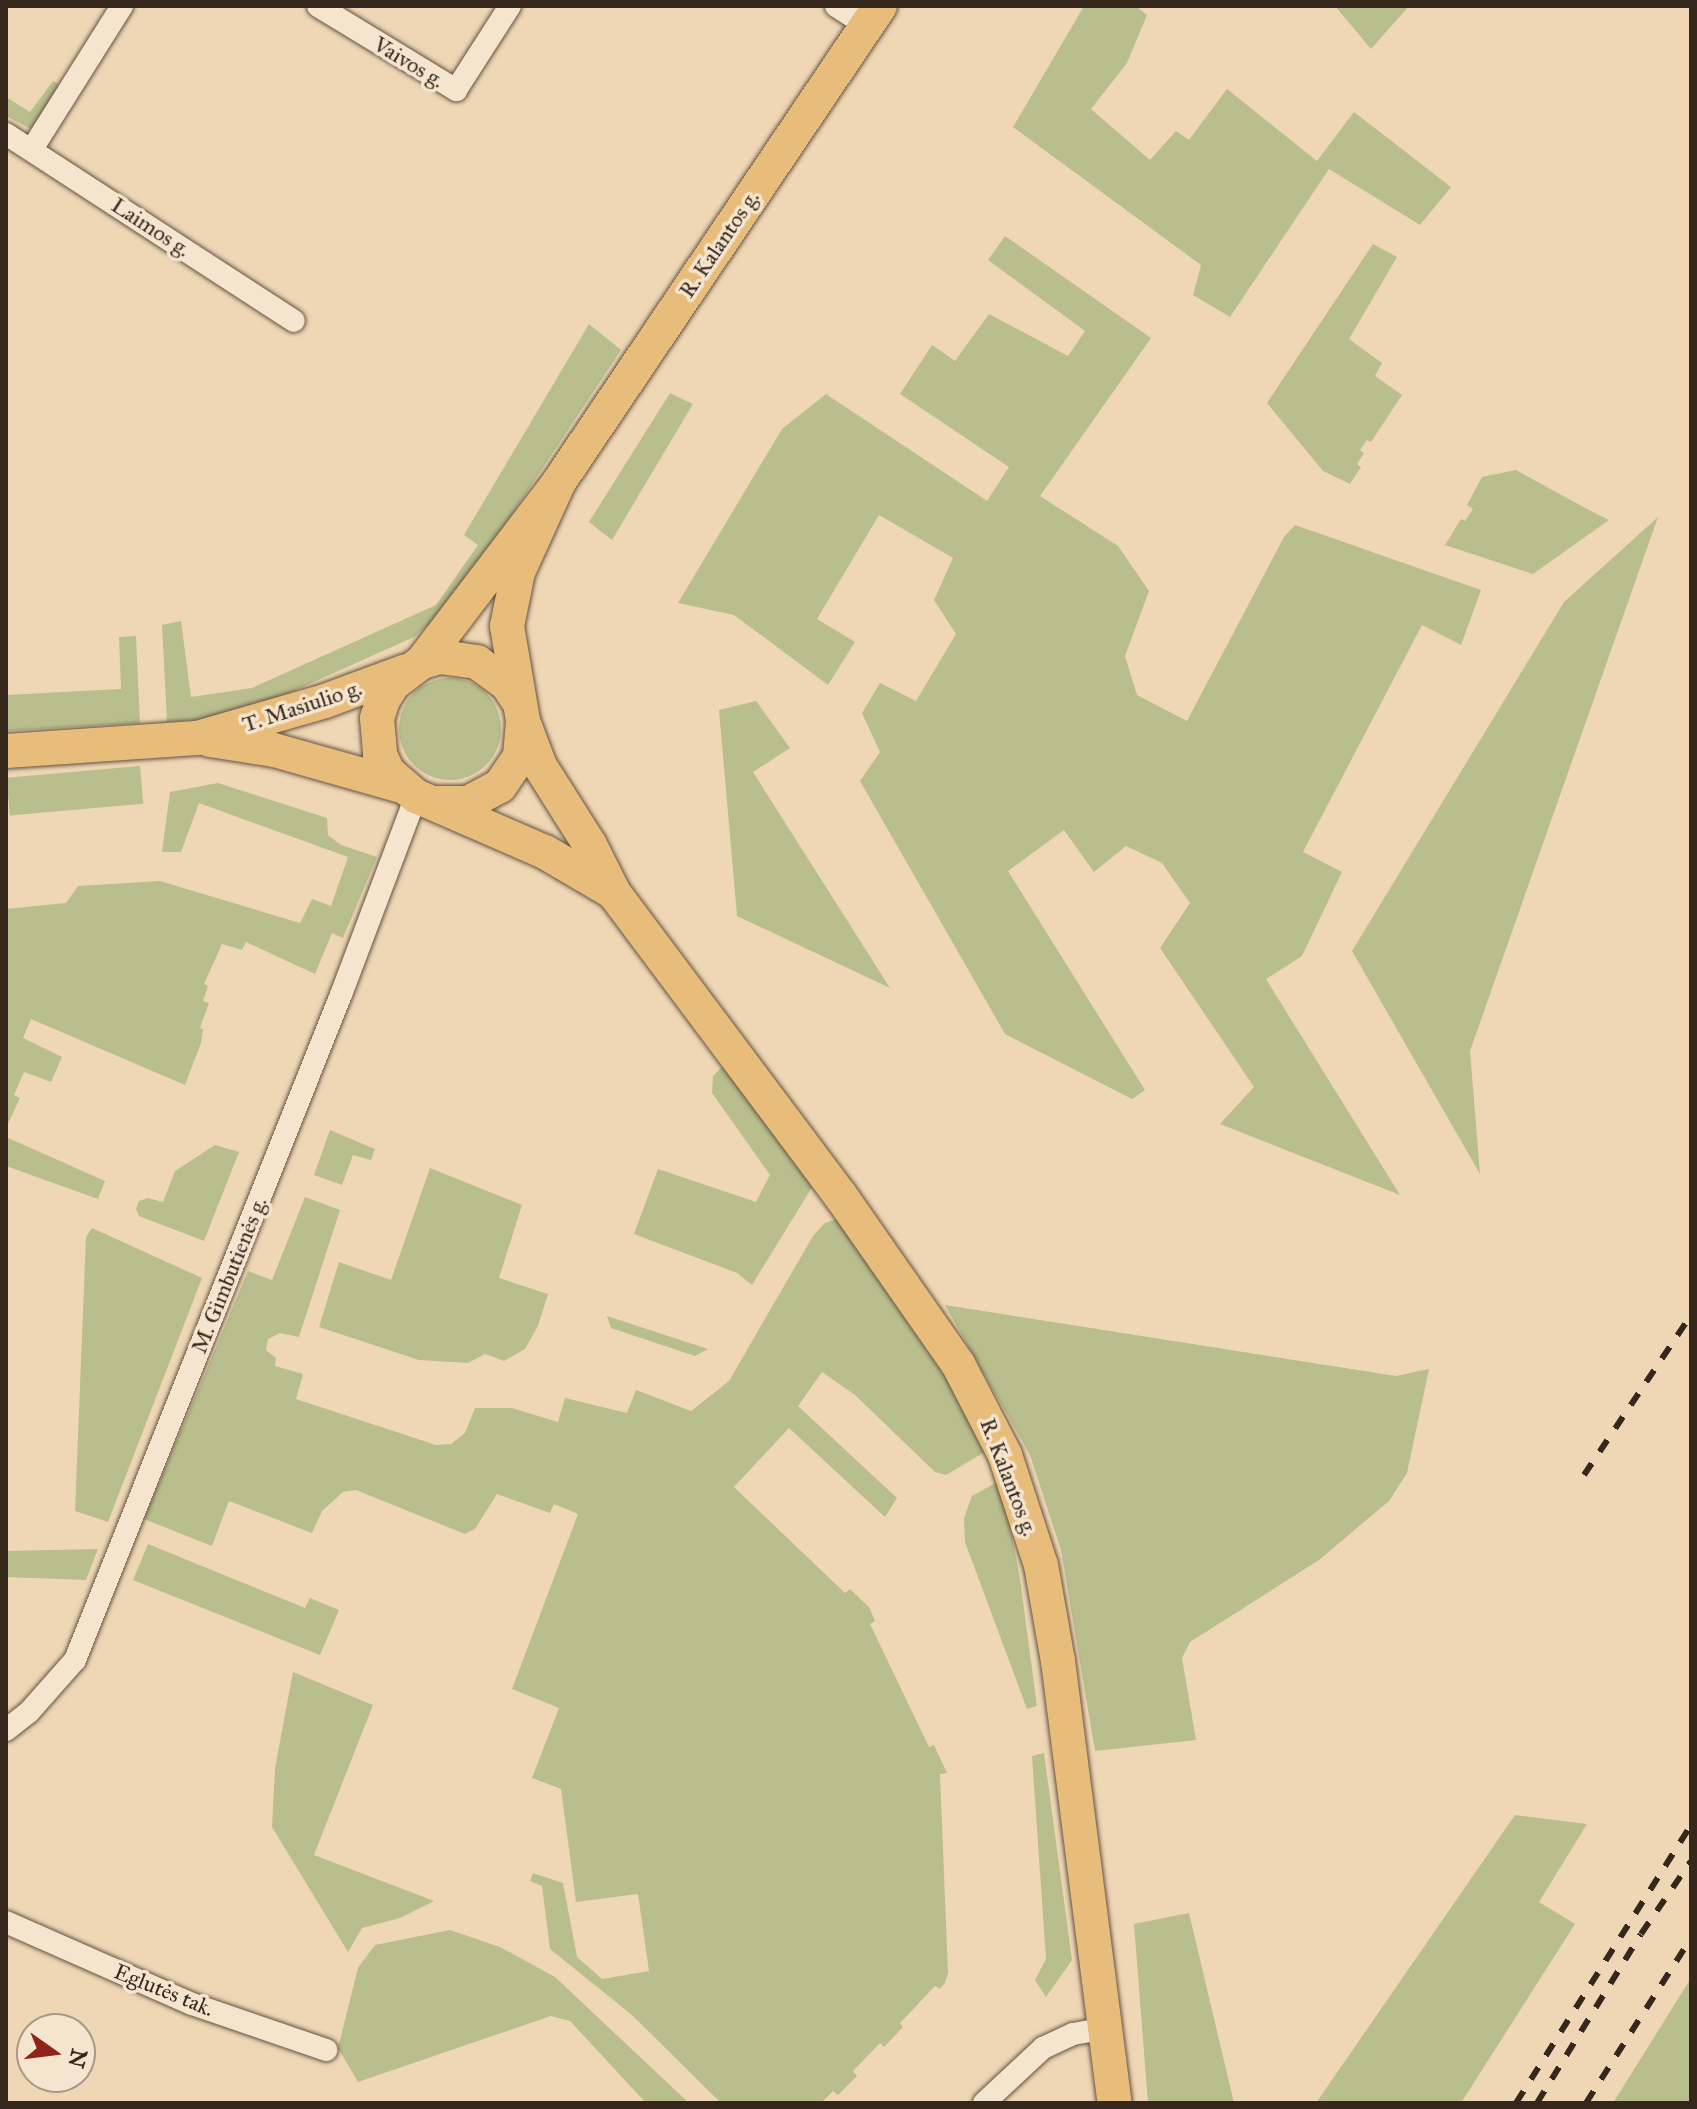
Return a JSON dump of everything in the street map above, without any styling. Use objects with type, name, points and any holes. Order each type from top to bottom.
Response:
[{"type":"main road","name":"R. Kalantos g.","points":[[614,893],[545,852],[416,795],[388,772],[376,736],[383,700],[414,667],[559,482],[874,16]]},
{"type":"main road","name":"R. Kalantos g.","points":[[416,795],[468,803],[500,786],[520,756],[520,710],[507,626],[518,572],[559,482]]},
{"type":"main road","name":"R. Kalantos g.","points":[[414,667],[440,657],[477,662],[507,684],[540,766],[590,845],[614,893],[768,1098],[949,1351],[1005,1455],[1041,1565],[1056,1647],[1115,2103]]},
{"type":"main road","name":"T. Masiulio g.","points":[[6,751],[197,738],[325,701],[414,667]]},
{"type":"main road","name":"T. Masiulio g.","points":[[197,738],[274,750],[416,795]]},
{"type":"street","points":[[32,149],[122,6]]},
{"type":"street","name":"Vaivos g.","points":[[318,6],[456,90],[510,6]]},
{"type":"street","points":[[836,6],[874,16]]},
{"type":"street","name":"Laimos g.","points":[[6,134],[294,321]]},
{"type":"street","name":"M. Gimbutienės g.","points":[[6,1730],[29,1712],[75,1660],[331,1019],[416,795]]},
{"type":"street","name":"Eglutės tak.","points":[[6,1922],[192,2004],[326,2050]]},
{"type":"street","points":[[984,2103],[1043,2048],[1073,2034],[1106,2028]]},
{"type":"green space","points":[[1084,6],[1136,6],[1147,15],[1127,63],[1091,109],[1150,160],[1176,131],[1189,140],[1227,89],[1317,161],[1354,112],[1451,187],[1420,225],[1329,169],[1230,317],[1193,295],[1201,265],[1013,127]]},
{"type":"green space","points":[[1335,6],[1409,6],[1371,49]]},
{"type":"green space","points":[[53,81],[62,86],[31,129],[6,116],[6,97],[30,112]]},
{"type":"green space","points":[[1005,236],[1151,338],[1040,496],[1118,546],[1149,591],[1125,656],[1137,695],[1187,721],[1284,537],[1295,525],[1481,590],[1461,645],[1422,625],[1303,852],[1342,872],[1302,956],[1266,979],[1400,1195],[1220,1124],[1254,1087],[1160,948],[1190,903],[1162,863],[1126,846],[1094,872],[1064,830],[1008,871],[1145,1090],[1132,1099],[1005,1034],[860,781],[880,752],[862,713],[880,683],[916,701],[956,634],[934,600],[953,558],[879,515],[817,619],[855,642],[828,685],[734,615],[678,603],[782,429],[826,394],[987,501],[1009,467],[900,394],[932,345],[955,361],[989,314],[1068,356],[1085,331],[988,260]]},
{"type":"green space","points":[[1373,244],[1397,257],[1349,339],[1382,363],[1375,376],[1402,395],[1371,442],[1367,440],[1360,450],[1364,453],[1357,464],[1361,467],[1350,484],[1323,471],[1267,403]]},
{"type":"green space","points":[[589,324],[621,350],[463,588],[440,615],[414,637],[258,707],[213,719],[167,722],[162,625],[181,621],[191,697],[252,688],[436,605],[478,545],[464,535]]},
{"type":"green space","points":[[670,393],[693,404],[612,540],[589,522]]},
{"type":"green space","points":[[1516,470],[1609,520],[1533,574],[1445,545],[1461,519],[1465,521],[1473,509],[1467,505],[1482,477]]},
{"type":"green space","points":[[1658,517],[1470,1051],[1480,1174],[1352,951],[1564,602]]},
{"type":"green space","points":[[136,636],[140,723],[6,731],[6,695],[121,689],[119,637]]},
{"type":"green space","points":[[450,678],[479,686],[493,700],[501,729],[493,758],[479,772],[450,780],[421,772],[407,758],[399,729],[407,700],[421,686]]},
{"type":"green space","points":[[756,701],[790,748],[753,772],[890,988],[737,916],[719,710]]},
{"type":"green space","points":[[140,766],[143,804],[10,816],[7,778]]},
{"type":"green space","points":[[218,783],[327,818],[328,835],[341,845],[377,857],[343,938],[332,933],[315,974],[246,942],[242,950],[222,944],[204,984],[208,986],[203,1001],[209,1003],[200,1028],[203,1029],[201,1043],[185,1085],[31,1019],[23,1038],[62,1057],[51,1082],[24,1072],[14,1095],[20,1098],[6,1128],[6,909],[66,903],[78,886],[160,881],[300,923],[312,899],[331,906],[348,857],[199,803],[181,852],[162,852],[170,792]]},
{"type":"green space","points":[[722,1067],[730,1071],[814,1184],[752,1285],[737,1273],[634,1234],[658,1169],[756,1202],[770,1175],[712,1093],[713,1076]]},
{"type":"green space","points":[[330,1130],[375,1149],[371,1160],[353,1155],[342,1185],[314,1175]]},
{"type":"green space","points":[[6,1137],[105,1181],[98,1199],[6,1166]]},
{"type":"green space","points":[[215,1145],[239,1152],[204,1241],[139,1216],[136,1209],[139,1201],[148,1198],[163,1202],[175,1171]]},
{"type":"green space","points":[[430,1168],[522,1205],[499,1278],[548,1294],[538,1326],[525,1349],[504,1361],[485,1354],[468,1363],[419,1360],[319,1327],[339,1262],[391,1280]]},
{"type":"green space","points":[[305,1197],[340,1210],[299,1337],[280,1333],[268,1339],[266,1350],[276,1358],[275,1366],[303,1374],[296,1399],[436,1445],[451,1444],[465,1433],[475,1408],[512,1408],[558,1422],[565,1398],[627,1413],[636,1390],[691,1411],[729,1381],[813,1236],[825,1223],[837,1219],[961,1400],[988,1450],[946,1475],[935,1472],[855,1395],[822,1372],[798,1406],[897,1498],[885,1517],[789,1428],[734,1487],[845,1593],[850,1589],[869,1607],[875,1621],[870,1624],[929,1747],[934,1745],[947,1773],[940,1774],[948,1973],[945,1983],[940,1989],[935,1986],[900,2023],[903,2027],[884,2047],[880,2043],[853,2071],[857,2076],[838,2095],[833,2091],[821,2103],[721,2103],[632,2015],[550,1949],[542,1886],[530,1881],[533,1873],[563,1883],[577,1957],[602,1979],[649,1971],[638,1894],[576,1902],[561,1789],[532,1778],[559,1708],[512,1689],[578,1514],[554,1504],[550,1513],[497,1494],[475,1529],[465,1534],[356,1490],[343,1492],[322,1511],[312,1533],[229,1501],[212,1546],[144,1519],[248,1271],[272,1280]]},
{"type":"green space","points":[[92,1228],[202,1278],[108,1522],[75,1511],[86,1237]]},
{"type":"green space","points":[[945,1305],[1396,1376],[1429,1369],[1407,1473],[1389,1501],[1319,1560],[1190,1642],[1182,1658],[1196,1740],[1095,1751],[1061,1550],[1030,1455]]},
{"type":"green space","points":[[607,1316],[708,1349],[695,1356],[611,1328]]},
{"type":"green space","points":[[1001,1480],[1020,1579],[1037,1706],[1027,1709],[965,1542],[964,1518],[972,1496]]},
{"type":"green space","points":[[148,1544],[305,1608],[310,1598],[339,1610],[320,1655],[133,1580]]},
{"type":"green space","points":[[98,1549],[86,1580],[6,1577],[6,1551]]},
{"type":"green space","points":[[293,1672],[373,1705],[314,1855],[434,1901],[400,1918],[362,1928],[348,1952],[272,1827],[275,1768]]},
{"type":"green space","points":[[1044,1753],[1072,1960],[1046,1997],[1035,1980],[1046,1959],[1032,1756]]},
{"type":"green space","points":[[1515,1815],[1587,1824],[1539,1902],[1575,1924],[1461,2103],[1316,2103]]},
{"type":"green space","points":[[1189,1913],[1234,2103],[1148,2103],[1134,1924]]},
{"type":"green space","points":[[450,1930],[500,1947],[555,1977],[689,2103],[646,2103],[570,2021],[551,2016],[358,2082],[338,2048],[358,1968],[375,1945]]},
{"type":"green space","points":[[1691,1978],[1691,2103],[1613,2103]]},
{"type":"railway","points":[[1584,1475],[1691,1315]]},
{"type":"railway","points":[[1516,2103],[1691,1825]]},
{"type":"railway","points":[[1537,2103],[1641,1934],[1691,1861]]},
{"type":"railway","points":[[1586,2103],[1691,1938]]}]
